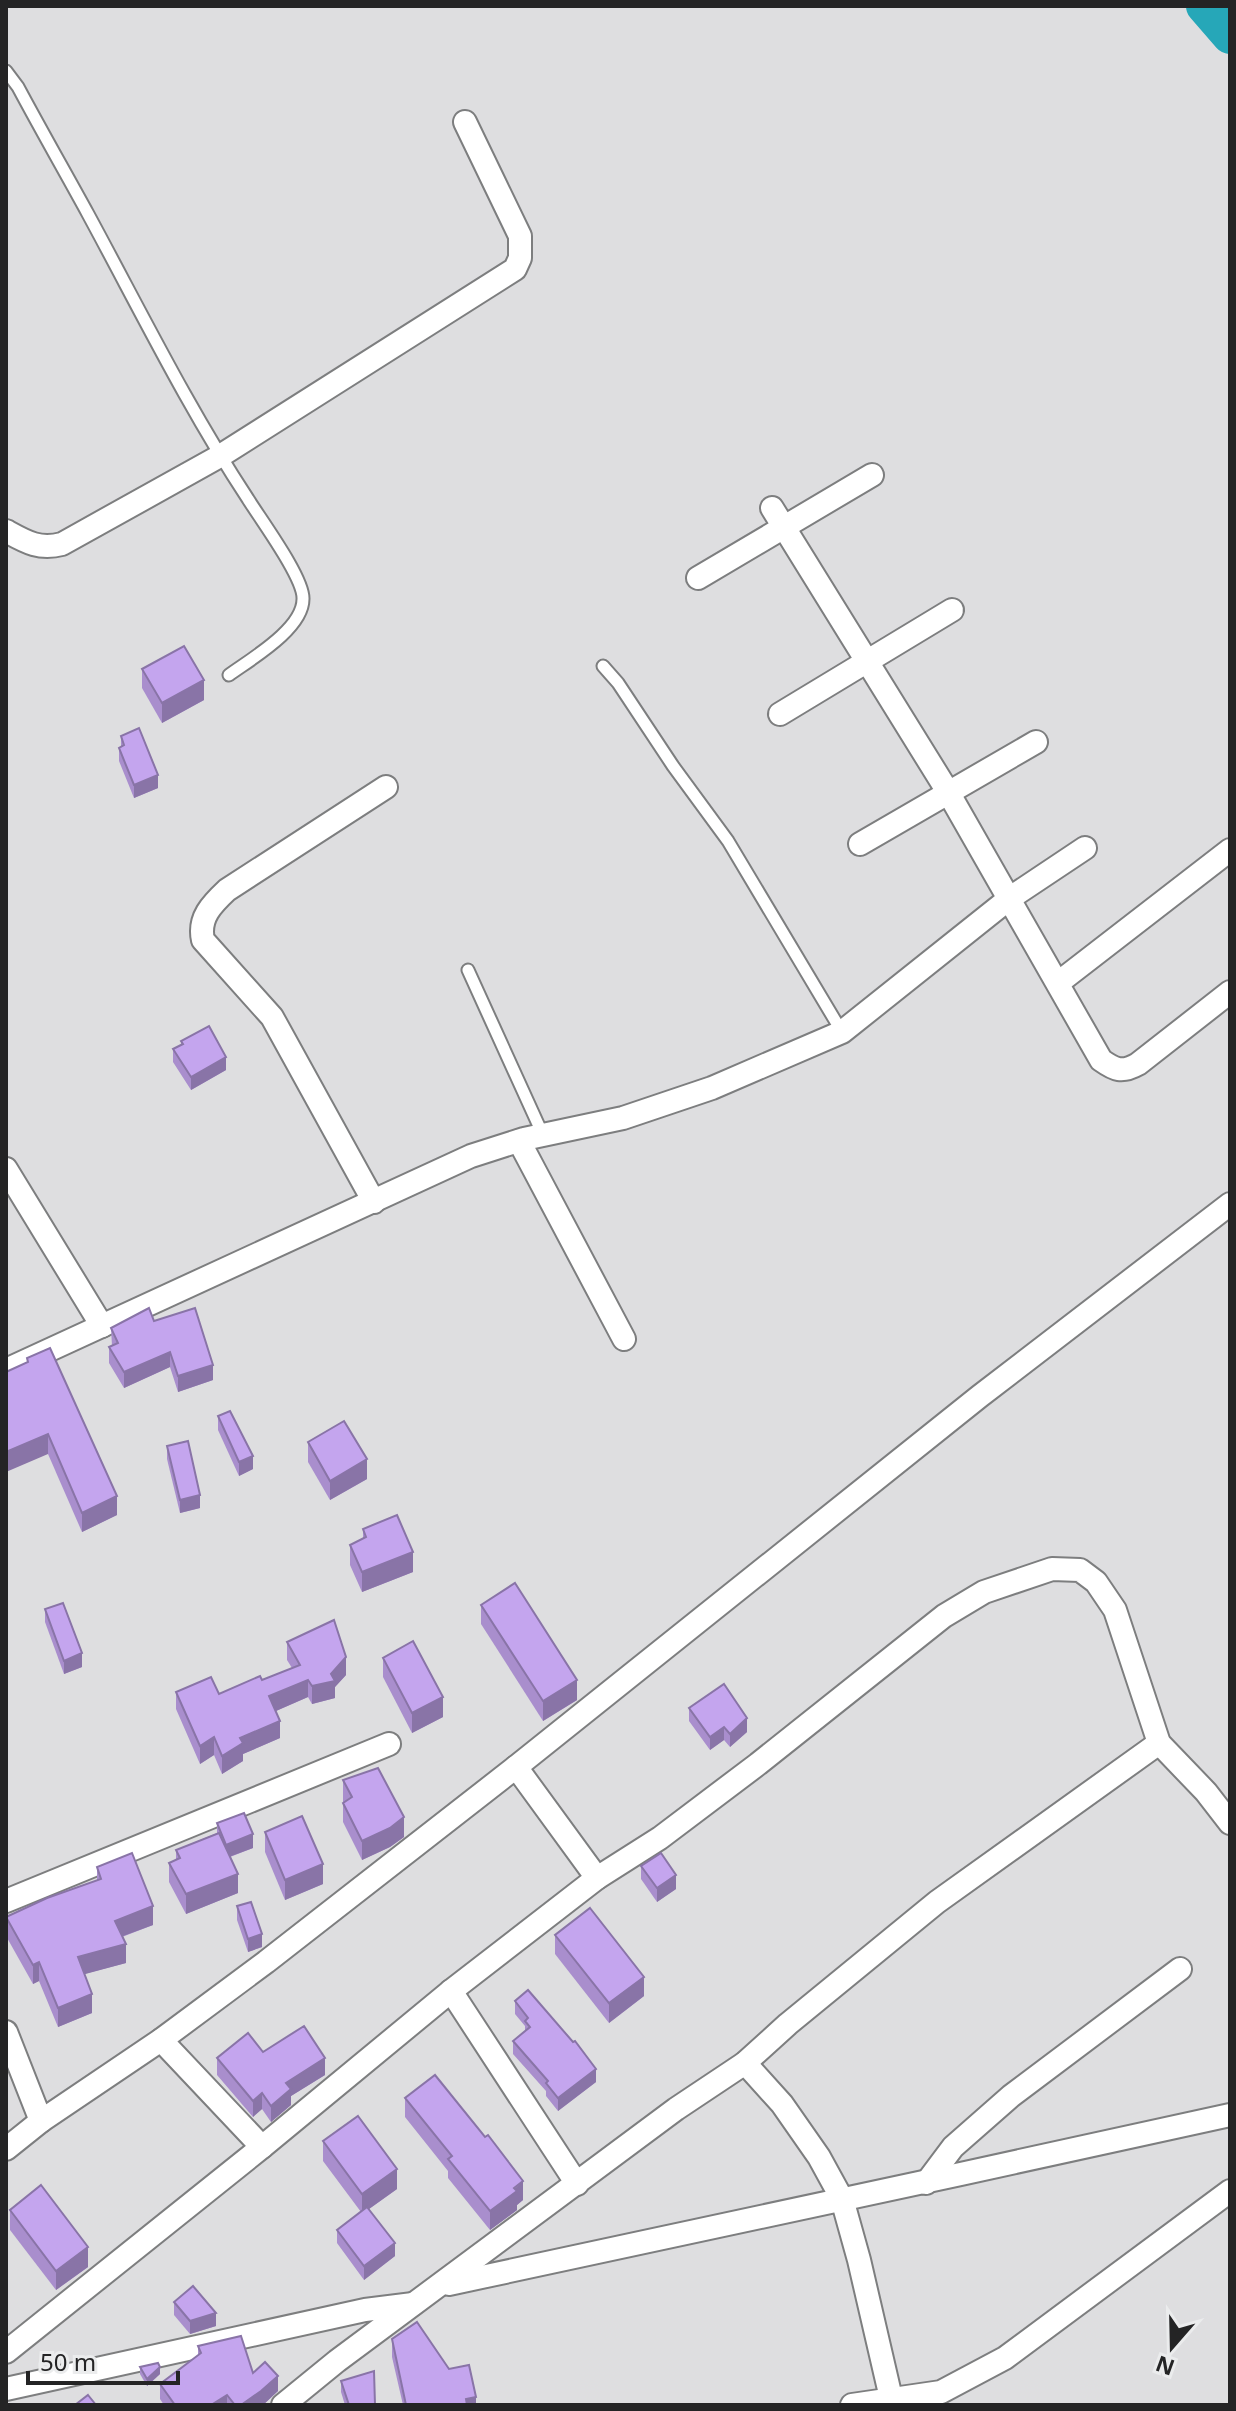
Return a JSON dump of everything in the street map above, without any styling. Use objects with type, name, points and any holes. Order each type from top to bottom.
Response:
[{"type":"street","points":[[6,531],[30,544],[46,548],[62,544],[220,456],[515,269],[520,258],[520,236],[465,122]]},
{"type":"street","points":[[698,578],[872,475]]},
{"type":"street","points":[[772,508],[948,792],[1101,1060],[1113,1069],[1124,1071],[1138,1064],[1230,992]]},
{"type":"street","points":[[780,714],[952,610]]},
{"type":"street","points":[[860,844],[1036,742]]},
{"type":"street","points":[[374,1202],[272,1017],[203,940],[200,930],[211,905],[227,890],[386,787]]},
{"type":"street","points":[[6,1370],[471,1156],[519,1141],[638,1113],[712,1088],[842,1032],[1010,898],[1085,848]]},
{"type":"street","points":[[1058,983],[1230,850]]},
{"type":"street","points":[[519,1141],[624,1339]]},
{"type":"street","points":[[6,1169],[102,1326]]},
{"type":"street","points":[[6,2149],[41,2121],[161,2040],[516,1767],[980,1396],[1230,1204]]},
{"type":"street","points":[[6,2352],[451,1991],[597,1878],[660,1838],[758,1764],[944,1616],[984,1592],[1052,1569],[1080,1570],[1096,1582],[1115,1610],[1159,1743],[1206,1792],[1230,1823]]},
{"type":"street","points":[[283,2405],[414,2303],[676,2109],[745,2063],[937,1902],[1159,1743]]},
{"type":"street","points":[[6,1901],[389,1744]]},
{"type":"street","points":[[516,1767],[597,1878]]},
{"type":"street","points":[[926,2183],[953,2147],[1011,2096],[1180,1969]]},
{"type":"street","points":[[451,1991],[577,2184]]},
{"type":"street","points":[[6,2032],[41,2121]]},
{"type":"street","points":[[161,2040],[262,2147]]},
{"type":"street","points":[[745,2063],[782,2104],[819,2157],[842,2199],[891,2398]]},
{"type":"street","points":[[440,2286],[1230,2115]]},
{"type":"street","points":[[852,2405],[941,2392],[1005,2358],[1227,2199]]},
{"type":"street","points":[[6,2389],[365,2310],[414,2303]]},
{"type":"lane","points":[[6,71],[220,456],[282,551],[303,593],[301,610],[289,628],[229,675]]},
{"type":"lane","points":[[603,666],[728,841],[842,1032]]},
{"type":"lane","points":[[468,970],[543,1135]]},
{"type":"building","points":[[184,646],[204,680],[162,703],[142,669]]},
{"type":"building","points":[[139,728],[158,775],[134,785],[119,748],[124,745],[121,736]]},
{"type":"building","points":[[209,1026],[226,1057],[191,1077],[173,1049],[183,1044],[181,1041]]},
{"type":"building","points":[[149,1308],[154,1321],[195,1308],[213,1365],[178,1376],[170,1352],[124,1372],[109,1347],[118,1343],[111,1328]]},
{"type":"building","points":[[50,1348],[117,1496],[82,1513],[48,1434],[6,1452],[6,1372]]},
{"type":"building","points":[[230,1411],[253,1456],[239,1462],[218,1416]]},
{"type":"building","points":[[344,1421],[367,1459],[330,1481],[308,1442]]},
{"type":"building","points":[[188,1441],[200,1495],[180,1500],[167,1446]]},
{"type":"building","points":[[397,1515],[413,1552],[362,1572],[350,1545],[366,1537],[363,1529]]},
{"type":"building","points":[[515,1583],[577,1680],[543,1701],[481,1605]]},
{"type":"building","points":[[63,1603],[82,1653],[64,1661],[45,1609]]},
{"type":"building","points":[[334,1620],[346,1657],[331,1674],[335,1681],[312,1686],[308,1680],[269,1696],[280,1721],[240,1738],[243,1743],[222,1756],[214,1737],[200,1746],[176,1692],[211,1677],[219,1694],[260,1676],[262,1680],[300,1665],[287,1642]]},
{"type":"building","points":[[413,1641],[443,1697],[412,1713],[383,1658]]},
{"type":"building","points":[[724,1684],[747,1718],[730,1734],[724,1727],[710,1737],[689,1708]]},
{"type":"building","points":[[378,1768],[404,1817],[390,1828],[362,1841],[343,1803],[352,1797],[343,1780]]},
{"type":"building","points":[[244,1813],[253,1834],[226,1845],[217,1823]]},
{"type":"building","points":[[302,1816],[323,1864],[285,1880],[265,1832]]},
{"type":"building","points":[[219,1833],[238,1874],[186,1894],[169,1863],[180,1858],[176,1850]]},
{"type":"building","points":[[132,1853],[153,1906],[115,1921],[126,1944],[78,1957],[92,1994],[58,2008],[39,1962],[33,1965],[6,1917],[47,1898],[101,1879],[97,1867]]},
{"type":"building","points":[[661,1853],[676,1875],[657,1888],[641,1866]]},
{"type":"building","points":[[251,1902],[262,1934],[248,1939],[237,1906]]},
{"type":"building","points":[[590,1908],[644,1977],[609,2003],[555,1935]]},
{"type":"building","points":[[528,1990],[596,2069],[558,2098],[546,2083],[548,2081],[513,2041],[530,2027],[525,2021],[528,2018],[515,2001]]},
{"type":"building","points":[[304,2026],[325,2058],[286,2083],[291,2089],[271,2106],[262,2093],[253,2101],[217,2058],[248,2033],[263,2052]]},
{"type":"building","points":[[435,2075],[485,2137],[488,2135],[523,2181],[514,2188],[517,2191],[490,2211],[448,2159],[452,2156],[405,2098]]},
{"type":"building","points":[[358,2116],[397,2169],[362,2194],[323,2141]]},
{"type":"building","points":[[41,2185],[88,2247],[56,2271],[10,2210]]},
{"type":"building","points":[[367,2207],[395,2243],[364,2266],[337,2230]]},
{"type":"building","points":[[193,2286],[216,2313],[190,2321],[174,2302]]},
{"type":"building","points":[[417,2322],[449,2369],[469,2365],[476,2397],[466,2399],[467,2405],[406,2405],[392,2339]]},
{"type":"building","points":[[241,2336],[253,2373],[265,2362],[278,2376],[241,2405],[235,2405],[227,2395],[211,2405],[175,2405],[160,2384],[201,2353],[198,2346]]},
{"type":"building","points":[[158,2363],[160,2367],[147,2379],[140,2367]]},
{"type":"building","points":[[374,2371],[375,2405],[349,2405],[341,2381]]},
{"type":"building","points":[[88,2395],[96,2405],[75,2405]]},
{"type":"waterway","points":[[1204,6],[1230,36]]}]
